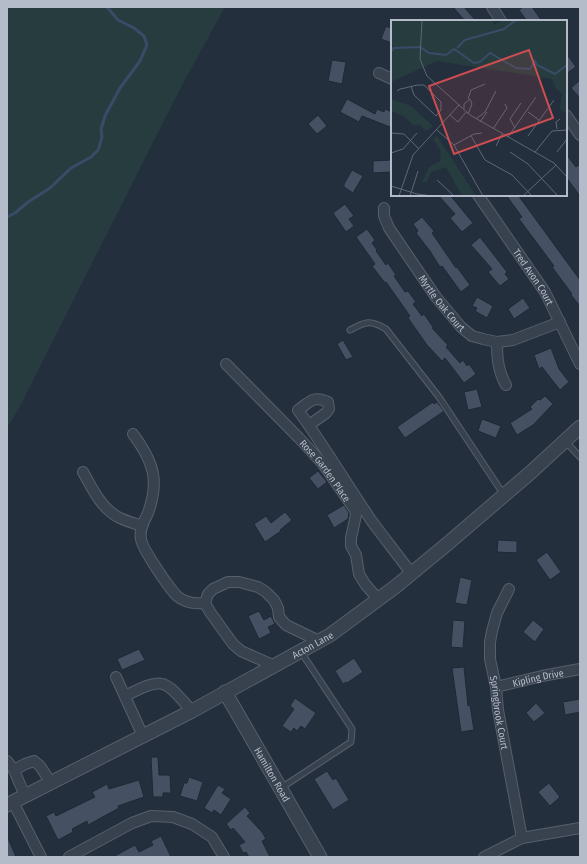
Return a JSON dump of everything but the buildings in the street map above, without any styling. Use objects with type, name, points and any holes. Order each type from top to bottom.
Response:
[{"type":"street","points":[[492,7],[501,20]]},
{"type":"street","points":[[380,73],[391,78]]},
{"type":"street","points":[[567,116],[580,136]]},
{"type":"street","name":"Tred Avon Court","points":[[479,196],[545,292],[580,364]]},
{"type":"street","name":"Myrtle Oak Court","points":[[384,208],[384,216],[389,228],[436,297],[450,315],[472,336],[497,342],[513,340],[560,322]]},
{"type":"street","points":[[497,342],[499,369],[501,377],[506,385]]},
{"type":"street","name":"Rose Garden Place","points":[[226,364],[323,464],[355,510],[356,515],[351,538],[351,546],[356,555],[360,574],[365,584],[378,599]]},
{"type":"street","points":[[309,425],[322,442],[371,520],[412,573]]},
{"type":"street","name":"Acton Lane","points":[[10,804],[143,736],[301,652],[352,620],[412,573],[530,474],[580,426]]},
{"type":"street","points":[[133,434],[143,447],[153,470],[154,494],[142,526],[140,539],[147,553],[177,596],[190,603],[205,603]]},
{"type":"street","points":[[83,472],[96,495],[108,511],[119,518],[142,526]]},
{"type":"street","points":[[274,666],[241,651],[233,644],[205,603],[208,594],[213,589],[228,582],[246,582],[262,589],[274,600],[278,608],[279,617],[286,625],[319,641]]},
{"type":"street","name":"Springbrook Court","points":[[509,589],[497,613],[490,642],[490,658],[496,687],[498,710],[522,838]]},
{"type":"street","name":"Kipling Drive","points":[[496,687],[580,669]]},
{"type":"street","points":[[116,677],[143,736]]},
{"type":"street","points":[[125,696],[147,685],[161,683],[171,687],[192,710]]},
{"type":"street","name":"Hamilton Road","points":[[225,692],[320,857]]},
{"type":"street","points":[[7,761],[14,770],[25,796]]},
{"type":"street","points":[[14,770],[34,761],[40,766],[50,783]]},
{"type":"street","points":[[10,804],[41,857]]},
{"type":"street","points":[[69,857],[132,823],[151,816],[173,817],[192,824],[212,837],[224,857]]},
{"type":"street","points":[[484,857],[522,838],[580,828]]},
{"type":"lane","points":[[350,330],[365,322],[379,325],[386,329],[439,397],[504,496]]},
{"type":"lane","points":[[565,440],[580,457]]},
{"type":"lane","points":[[280,788],[351,742],[352,729],[301,652]]},
{"type":"green space","points":[[7,7],[225,7],[182,85],[19,408],[7,428]]},
{"type":"waterway","points":[[7,217],[50,188],[71,168],[91,157],[98,150],[102,137],[101,129],[105,116],[120,88],[140,61],[147,45],[144,36],[134,28],[118,20],[107,7]]}]
